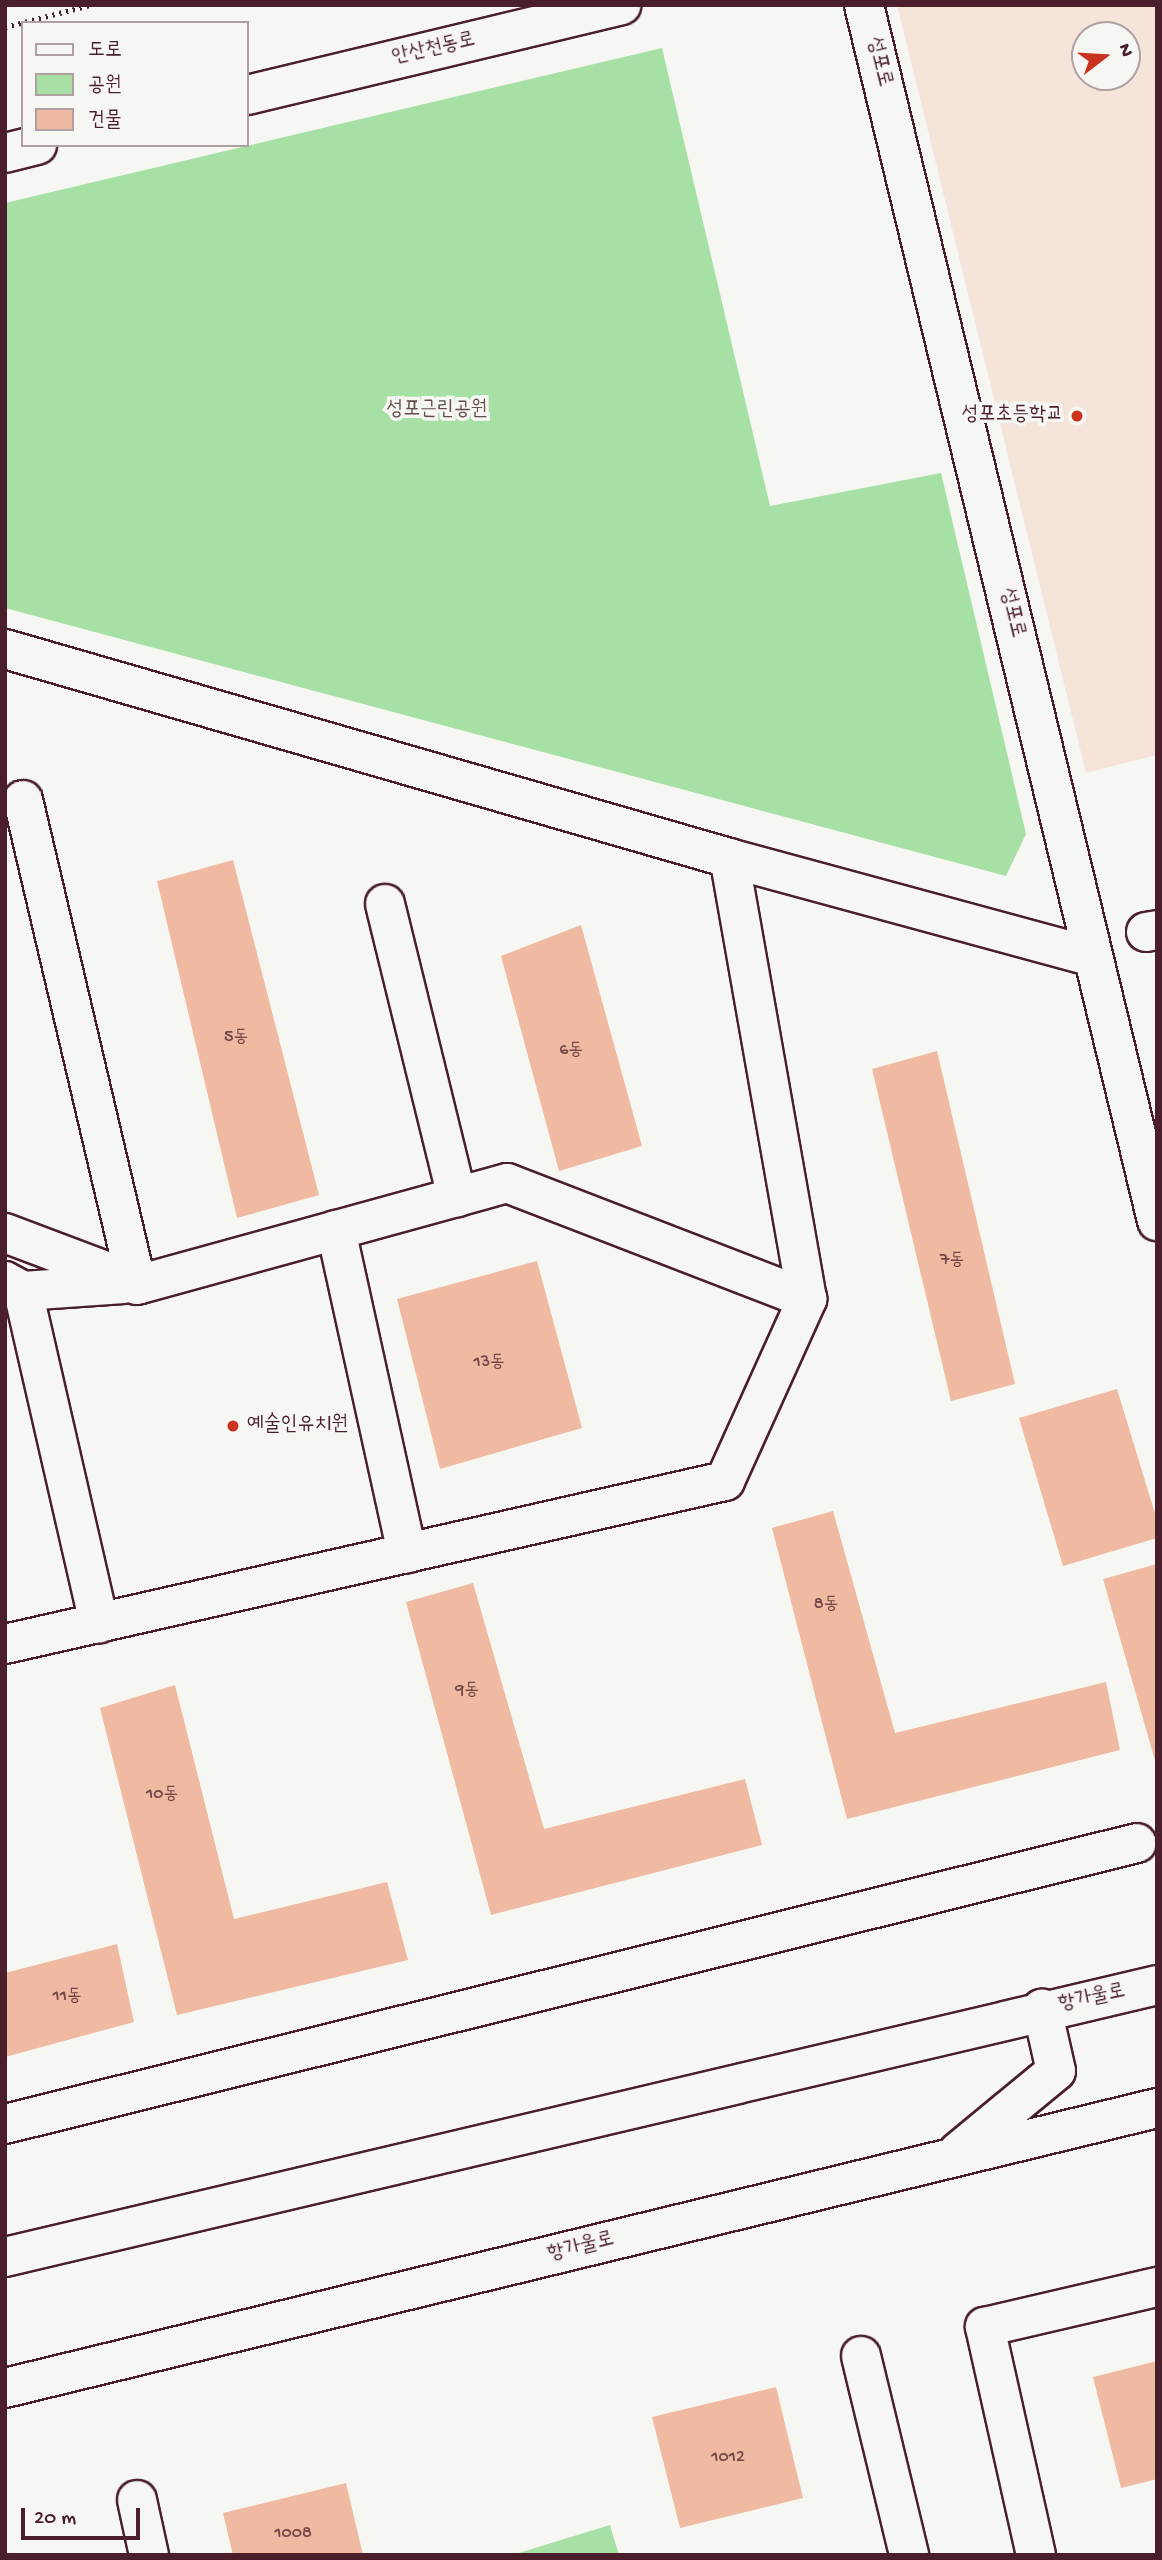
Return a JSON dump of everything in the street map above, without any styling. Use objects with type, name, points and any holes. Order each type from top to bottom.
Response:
[{"type":"street","name":"안산천동로","points":[[248,95],[621,5]]},
{"type":"street","name":"성포로","points":[[864,5],[1157,1221]]},
{"type":"street","points":[[5,153],[29,147]]},
{"type":"street","points":[[5,649],[729,858],[1093,957]]},
{"type":"street","points":[[23,800],[137,1283]]},
{"type":"street","points":[[5,1644],[725,1481],[807,1299],[729,858]]},
{"type":"street","points":[[385,904],[457,1197]]},
{"type":"street","points":[[99,1623],[14,1286],[137,1283],[508,1183],[807,1299]]},
{"type":"street","points":[[336,1230],[407,1553]]},
{"type":"street","points":[[5,1233],[137,1283]]},
{"type":"street","points":[[5,2124],[1137,1843]]},
{"type":"street","name":"항가울로","points":[[5,2257],[1042,2009],[1157,1985]]},
{"type":"street","points":[[951,2158],[1056,2071],[1042,2009]]},
{"type":"street","name":"항가울로","points":[[5,2388],[1157,2108]]},
{"type":"street","points":[[1036,2555],[985,2326],[1157,2287]]},
{"type":"street","points":[[861,2356],[909,2555]]},
{"type":"street","points":[[136,2500],[149,2555]]},
{"type":"path","points":[[28,21],[90,5]]},
{"type":"shaded area","name":"성포초등학교","points":[[897,5],[1157,5],[1157,755],[1086,773]]},
{"type":"green space","name":"성포근린공원","points":[[662,48],[770,506],[941,473],[1026,834],[1006,876],[5,608],[5,203]]},
{"type":"green space","points":[[610,2525],[619,2555],[512,2555]]},
{"type":"building","points":[[233,860],[319,1195],[237,1218],[157,881]]},
{"type":"building","points":[[581,925],[642,1146],[559,1171],[501,956]]},
{"type":"building","points":[[937,1051],[1015,1384],[951,1401],[872,1069]]},
{"type":"building","points":[[537,1261],[582,1428],[440,1469],[397,1299]]},
{"type":"building","points":[[1117,1389],[1157,1520],[1157,1538],[1063,1566],[1019,1418]]},
{"type":"building","points":[[833,1511],[895,1733],[1106,1682],[1120,1750],[847,1819],[772,1528]]},
{"type":"building","points":[[1157,1564],[1157,1763],[1156,1764],[1103,1579]]},
{"type":"building","points":[[473,1583],[544,1829],[745,1779],[762,1845],[491,1915],[406,1602]]},
{"type":"building","points":[[175,1685],[234,1919],[387,1882],[408,1960],[177,2015],[100,1708]]},
{"type":"building","points":[[117,1944],[134,2022],[5,2057],[5,1973]]},
{"type":"building","points":[[1157,2361],[1157,2479],[1121,2488],[1093,2377]]},
{"type":"building","points":[[776,2387],[803,2498],[680,2528],[652,2417]]},
{"type":"building","points":[[346,2483],[363,2555],[233,2555],[223,2513]]},
{"type":"place","name":"성포초등학교","points":[[1077,416]]},
{"type":"place","name":"예술인유치원","points":[[233,1426]]}]
